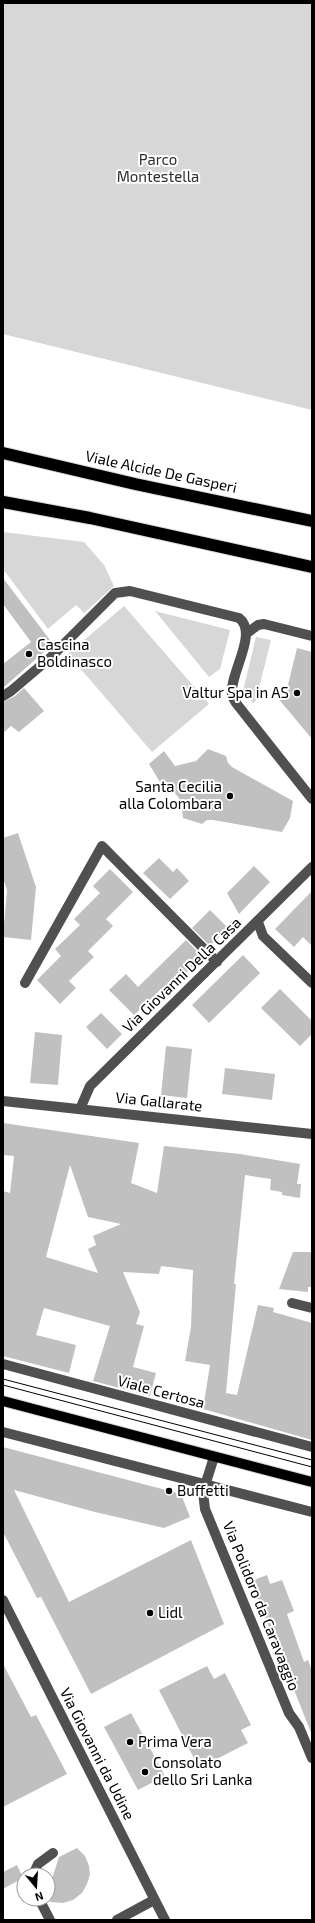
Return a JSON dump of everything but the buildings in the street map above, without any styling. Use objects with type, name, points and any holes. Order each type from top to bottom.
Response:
[{"type":"highway","name":"Viale Alcide De Gasperi","points":[[3,453],[136,484],[312,521]]},
{"type":"highway","points":[[3,502],[90,518],[312,567]]},
{"type":"main road","points":[[3,1401],[312,1482]]},
{"type":"street","points":[[3,696],[12,691],[50,657],[115,593],[130,591],[239,618],[244,621],[247,633],[232,685],[232,695],[236,703],[312,798]]},
{"type":"street","points":[[247,633],[258,625],[264,624],[312,636]]},
{"type":"street","points":[[25,983],[102,846],[216,962]]},
{"type":"street","name":"Via Giovanni Della Casa","points":[[80,1109],[90,1086],[258,922],[312,867]]},
{"type":"street","points":[[258,922],[263,936],[312,983]]},
{"type":"street","name":"Via Gallarate","points":[[3,1101],[312,1134]]},
{"type":"street","points":[[292,1303],[312,1308]]},
{"type":"street","name":"Viale Certosa","points":[[3,1364],[312,1447]]},
{"type":"street","points":[[3,1432],[312,1512]]},
{"type":"street","points":[[205,1485],[214,1457]]},
{"type":"street","name":"Via Polidoro da Caravaggio","points":[[205,1485],[203,1492],[205,1509],[289,1712],[299,1727],[312,1758]]},
{"type":"street","name":"Via Giovanni da Udine","points":[[3,1600],[165,1920]]},
{"type":"street","points":[[37,1867],[38,1864],[53,1853]]},
{"type":"street","points":[[117,1920],[154,1900]]},
{"type":"street","points":[[43,1907],[50,1920]]},
{"type":"green space","name":"Parco Montestella","points":[[3,3],[312,3],[312,410],[3,334]]},
{"type":"green space","points":[[3,532],[84,542],[104,565],[114,586],[84,613],[76,605],[48,629],[3,569]]},
{"type":"green space","points":[[124,606],[209,704],[152,752],[68,654]]},
{"type":"green space","points":[[155,611],[230,630],[220,669],[209,677]]},
{"type":"green space","points":[[256,637],[271,640],[259,688],[260,698],[253,703],[243,691]]},
{"type":"tram line","points":[[3,1379],[312,1460]]},
{"type":"tram line","points":[[3,1385],[312,1467]]},
{"type":"place","name":"Cascina Boldinasco","points":[[29,654]]},
{"type":"place","name":"Valtur Spa in AS","points":[[297,693]]},
{"type":"place","name":"Santa Cecilia alla Colombara","points":[[230,796]]},
{"type":"place","name":"Buffetti","points":[[169,1491]]},
{"type":"place","name":"Lidl","points":[[150,1613]]},
{"type":"place","name":"Prima Vera","points":[[130,1742]]},
{"type":"place","name":"Consolato dello Sri Lanka","points":[[145,1772]]}]
